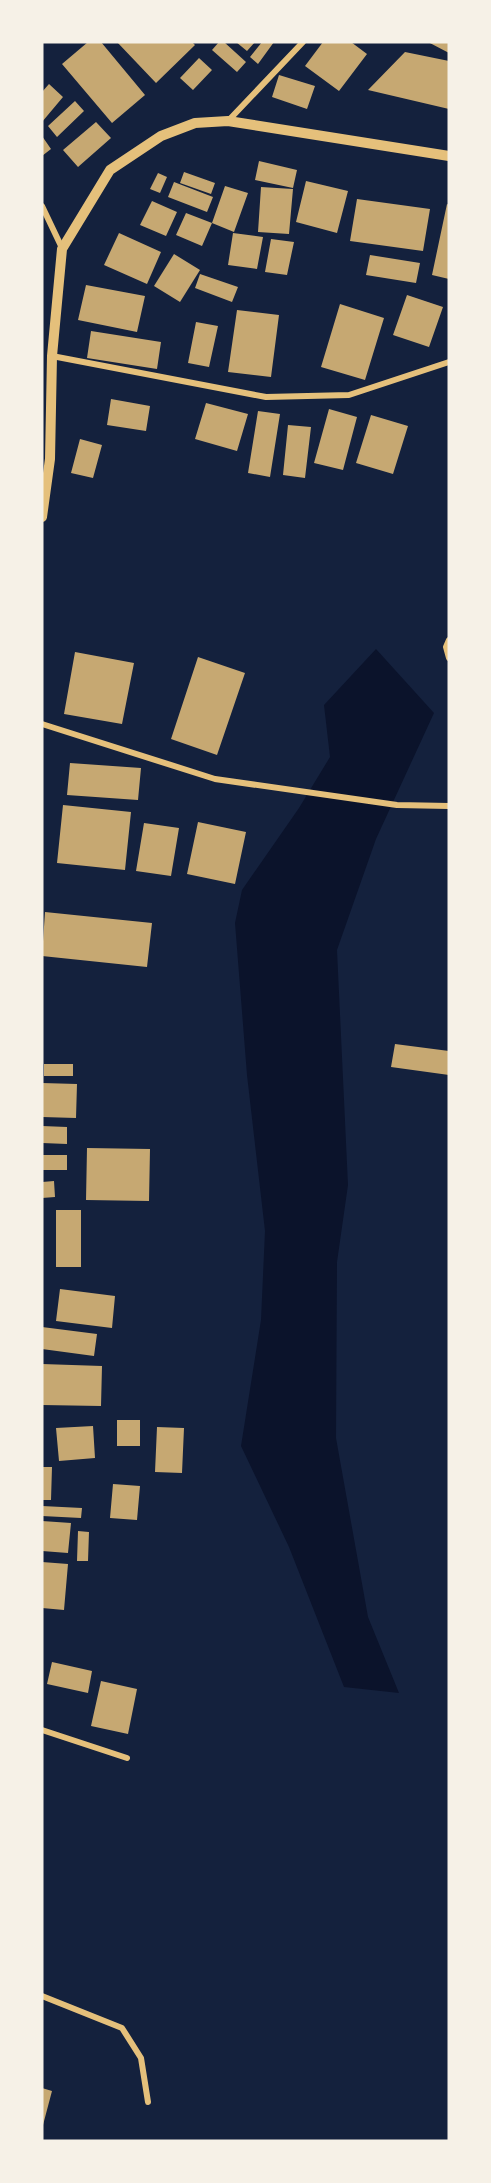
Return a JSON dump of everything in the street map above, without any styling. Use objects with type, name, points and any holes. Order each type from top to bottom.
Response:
[{"type":"street","points":[[228,121],[303,42]]},
{"type":"street","points":[[42,518],[50,459],[52,356],[62,249],[110,170],[161,136],[195,123],[228,121],[449,156]]},
{"type":"street","points":[[42,206],[62,249]]},
{"type":"street","points":[[52,356],[266,397],[349,395],[449,362]]},
{"type":"street","points":[[449,640],[446,647],[449,658]]},
{"type":"street","points":[[42,724],[215,778],[397,804],[449,806]]},
{"type":"street","points":[[42,1730],[127,1758]]},
{"type":"street","points":[[42,1996],[122,2028],[141,2058],[148,2102]]},
{"type":"water","points":[[376,649],[434,713],[376,839],[337,950],[348,1185],[337,1262],[336,1438],[368,1617],[399,1693],[344,1687],[289,1547],[241,1446],[261,1320],[265,1231],[247,1075],[235,923],[242,890],[299,808],[330,757],[324,705]]},
{"type":"building","points":[[88,42],[101,42],[145,95],[112,123],[62,64]]},
{"type":"building","points":[[117,42],[192,42],[195,45],[156,83]]},
{"type":"building","points":[[219,42],[224,42],[246,62],[237,72],[212,50]]},
{"type":"building","points":[[236,42],[255,42],[247,51]]},
{"type":"building","points":[[262,42],[274,42],[258,64],[250,57]]},
{"type":"building","points":[[323,42],[351,42],[367,54],[339,91],[305,66]]},
{"type":"building","points":[[428,42],[449,42],[449,53]]},
{"type":"building","points":[[405,52],[449,61],[449,109],[368,90]]},
{"type":"building","points":[[199,58],[212,70],[193,90],[180,78]]},
{"type":"building","points":[[279,75],[315,86],[307,109],[272,97]]},
{"type":"building","points":[[49,84],[63,97],[42,122],[42,92]]},
{"type":"building","points":[[75,101],[84,111],[57,137],[48,126]]},
{"type":"building","points":[[96,122],[111,138],[78,167],[63,150]]},
{"type":"building","points":[[42,136],[51,149],[42,156]]},
{"type":"building","points":[[259,161],[297,170],[293,188],[255,180]]},
{"type":"building","points":[[184,172],[215,183],[211,194],[180,183]]},
{"type":"building","points":[[158,173],[167,177],[160,193],[150,189]]},
{"type":"building","points":[[306,181],[348,191],[337,233],[296,222]]},
{"type":"building","points":[[174,182],[213,197],[207,212],[168,197]]},
{"type":"building","points":[[225,186],[248,193],[234,232],[212,223]]},
{"type":"building","points":[[261,187],[293,189],[289,234],[258,232]]},
{"type":"building","points":[[357,199],[430,209],[423,251],[350,241]]},
{"type":"building","points":[[152,201],[177,212],[166,236],[140,225]]},
{"type":"building","points":[[447,204],[449,205],[449,279],[432,275]]},
{"type":"building","points":[[186,213],[212,223],[202,246],[176,235]]},
{"type":"building","points":[[119,233],[161,252],[147,284],[104,265]]},
{"type":"building","points":[[233,233],[263,237],[257,269],[228,265]]},
{"type":"building","points":[[271,239],[294,242],[287,275],[265,272]]},
{"type":"building","points":[[174,254],[200,270],[180,302],[154,286]]},
{"type":"building","points":[[370,255],[420,263],[416,283],[366,275]]},
{"type":"building","points":[[200,274],[238,287],[232,302],[195,288]]},
{"type":"building","points":[[86,285],[145,296],[137,332],[78,320]]},
{"type":"building","points":[[407,295],[443,307],[429,347],[393,335]]},
{"type":"building","points":[[340,304],[384,318],[365,380],[321,367]]},
{"type":"building","points":[[237,310],[279,315],[271,377],[228,372]]},
{"type":"building","points":[[196,322],[218,326],[209,367],[188,363]]},
{"type":"building","points":[[91,331],[161,342],[157,369],[87,358]]},
{"type":"building","points":[[111,399],[150,406],[146,431],[107,425]]},
{"type":"building","points":[[206,403],[248,414],[237,451],[195,439]]},
{"type":"building","points":[[329,409],[357,417],[343,470],[314,463]]},
{"type":"building","points":[[258,411],[280,414],[270,477],[248,473]]},
{"type":"building","points":[[371,415],[408,426],[393,474],[356,463]]},
{"type":"building","points":[[288,425],[311,427],[305,478],[283,475]]},
{"type":"building","points":[[80,439],[102,445],[93,478],[71,473]]},
{"type":"building","points":[[75,652],[134,663],[122,724],[64,714]]},
{"type":"building","points":[[198,657],[245,673],[217,755],[171,739]]},
{"type":"building","points":[[70,763],[141,768],[138,800],[67,795]]},
{"type":"building","points":[[63,805],[131,812],[125,870],[57,863]]},
{"type":"building","points":[[198,822],[246,832],[235,884],[187,874]]},
{"type":"building","points":[[144,823],[179,828],[171,876],[136,871]]},
{"type":"building","points":[[45,912],[152,923],[147,967],[42,956]]},
{"type":"building","points":[[395,1044],[449,1051],[449,1075],[391,1067]]},
{"type":"building","points":[[44,1064],[73,1064],[73,1076],[44,1076]]},
{"type":"building","points":[[42,1083],[77,1084],[76,1118],[42,1117]]},
{"type":"building","points":[[42,1126],[67,1127],[67,1144],[42,1143]]},
{"type":"building","points":[[87,1148],[150,1149],[149,1201],[86,1200]]},
{"type":"building","points":[[42,1155],[67,1155],[67,1170],[42,1170]]},
{"type":"building","points":[[54,1181],[55,1197],[42,1198],[42,1182]]},
{"type":"building","points":[[56,1210],[81,1210],[81,1267],[56,1267]]},
{"type":"building","points":[[60,1289],[115,1296],[112,1328],[56,1321]]},
{"type":"building","points":[[42,1327],[97,1334],[94,1356],[42,1349]]},
{"type":"building","points":[[42,1364],[102,1366],[101,1406],[42,1405]]},
{"type":"building","points":[[117,1420],[140,1420],[140,1446],[117,1446]]},
{"type":"building","points":[[93,1426],[95,1458],[59,1461],[56,1428]]},
{"type":"building","points":[[157,1427],[184,1428],[182,1473],[155,1472]]},
{"type":"building","points":[[42,1467],[52,1467],[51,1500],[42,1500]]},
{"type":"building","points":[[113,1484],[140,1486],[137,1520],[110,1518]]},
{"type":"building","points":[[42,1506],[82,1508],[81,1518],[42,1516]]},
{"type":"building","points":[[42,1521],[71,1523],[68,1553],[42,1551]]},
{"type":"building","points":[[78,1531],[89,1532],[88,1561],[77,1561]]},
{"type":"building","points":[[42,1562],[68,1564],[64,1610],[42,1608]]},
{"type":"building","points":[[52,1662],[92,1671],[88,1693],[47,1684]]},
{"type":"building","points":[[101,1681],[137,1689],[128,1734],[91,1726]]},
{"type":"building","points":[[42,2088],[52,2091],[43,2125],[42,2125]]}]
